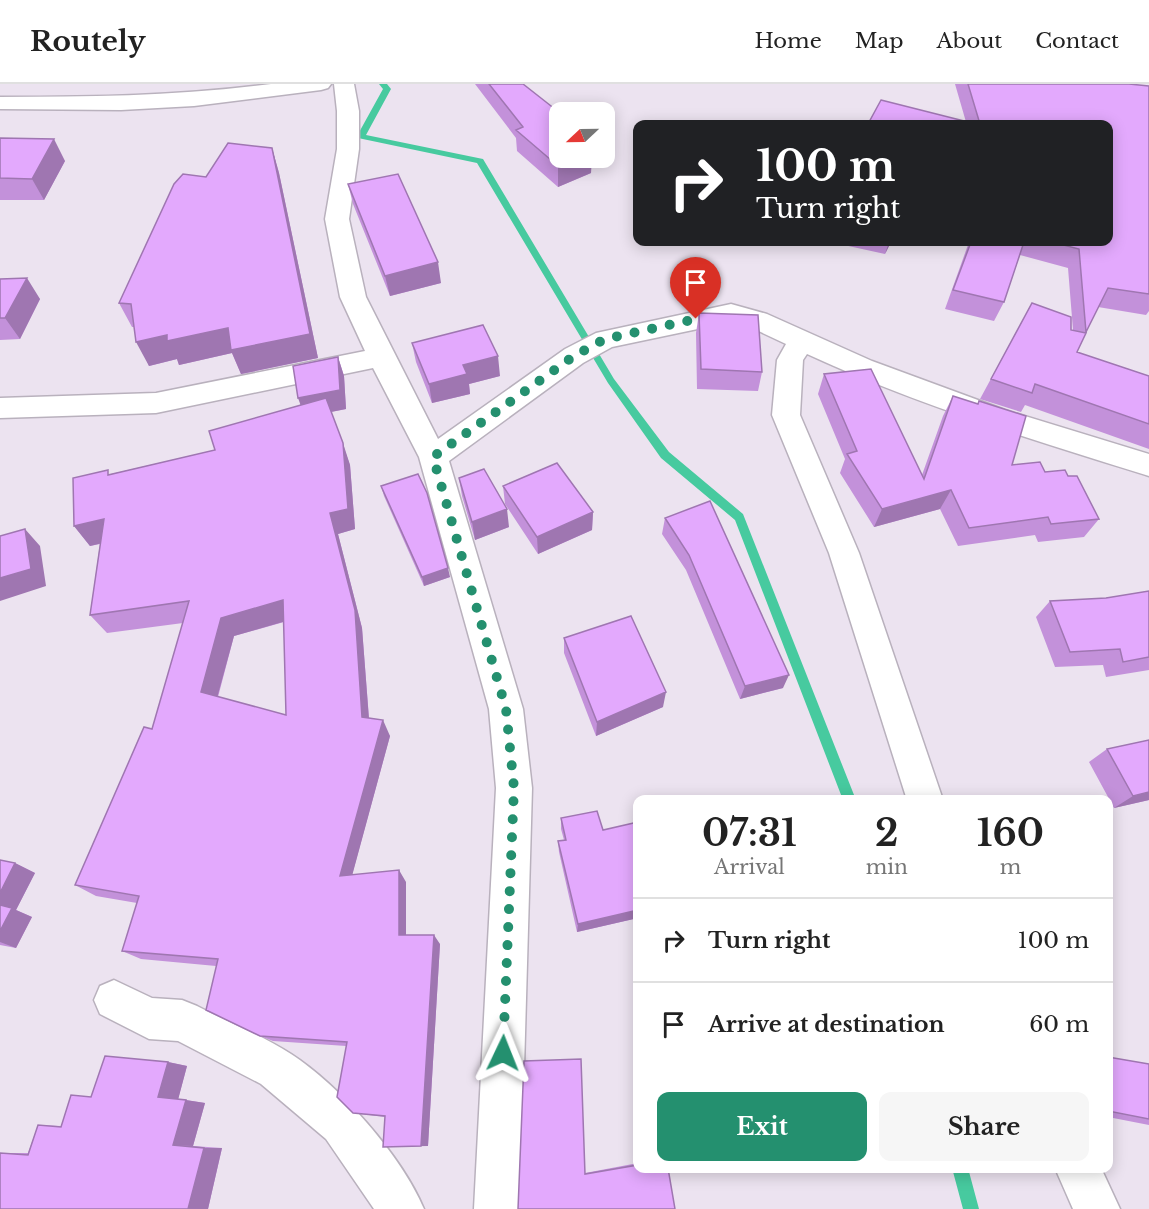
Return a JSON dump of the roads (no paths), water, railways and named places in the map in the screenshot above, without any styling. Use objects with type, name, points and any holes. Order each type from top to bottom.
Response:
[{"type":"street","points":[[0,102],[120,105],[194,100],[321,84]]},
{"type":"street","points":[[344,84],[348,111],[348,149],[337,219],[354,297],[381,357],[433,457],[506,709],[514,788],[497,1209]]},
{"type":"street","points":[[433,457],[574,356],[605,339],[731,313],[758,320],[862,368],[995,417],[1149,465]]},
{"type":"street","points":[[802,340],[790,360],[786,415],[844,553],[923,795]]},
{"type":"street","points":[[0,408],[156,403],[381,357]]},
{"type":"street","points":[[114,1000],[149,1018],[183,1021],[276,1069],[341,1124],[401,1209]]},
{"type":"street","points":[[1079,1173],[1097,1209]]},
{"type":"waterway","points":[[383,84],[387,89],[361,136],[480,161],[611,381],[665,455],[739,517],[848,795]]},
{"type":"waterway","points":[[961,1173],[971,1209]]}]
